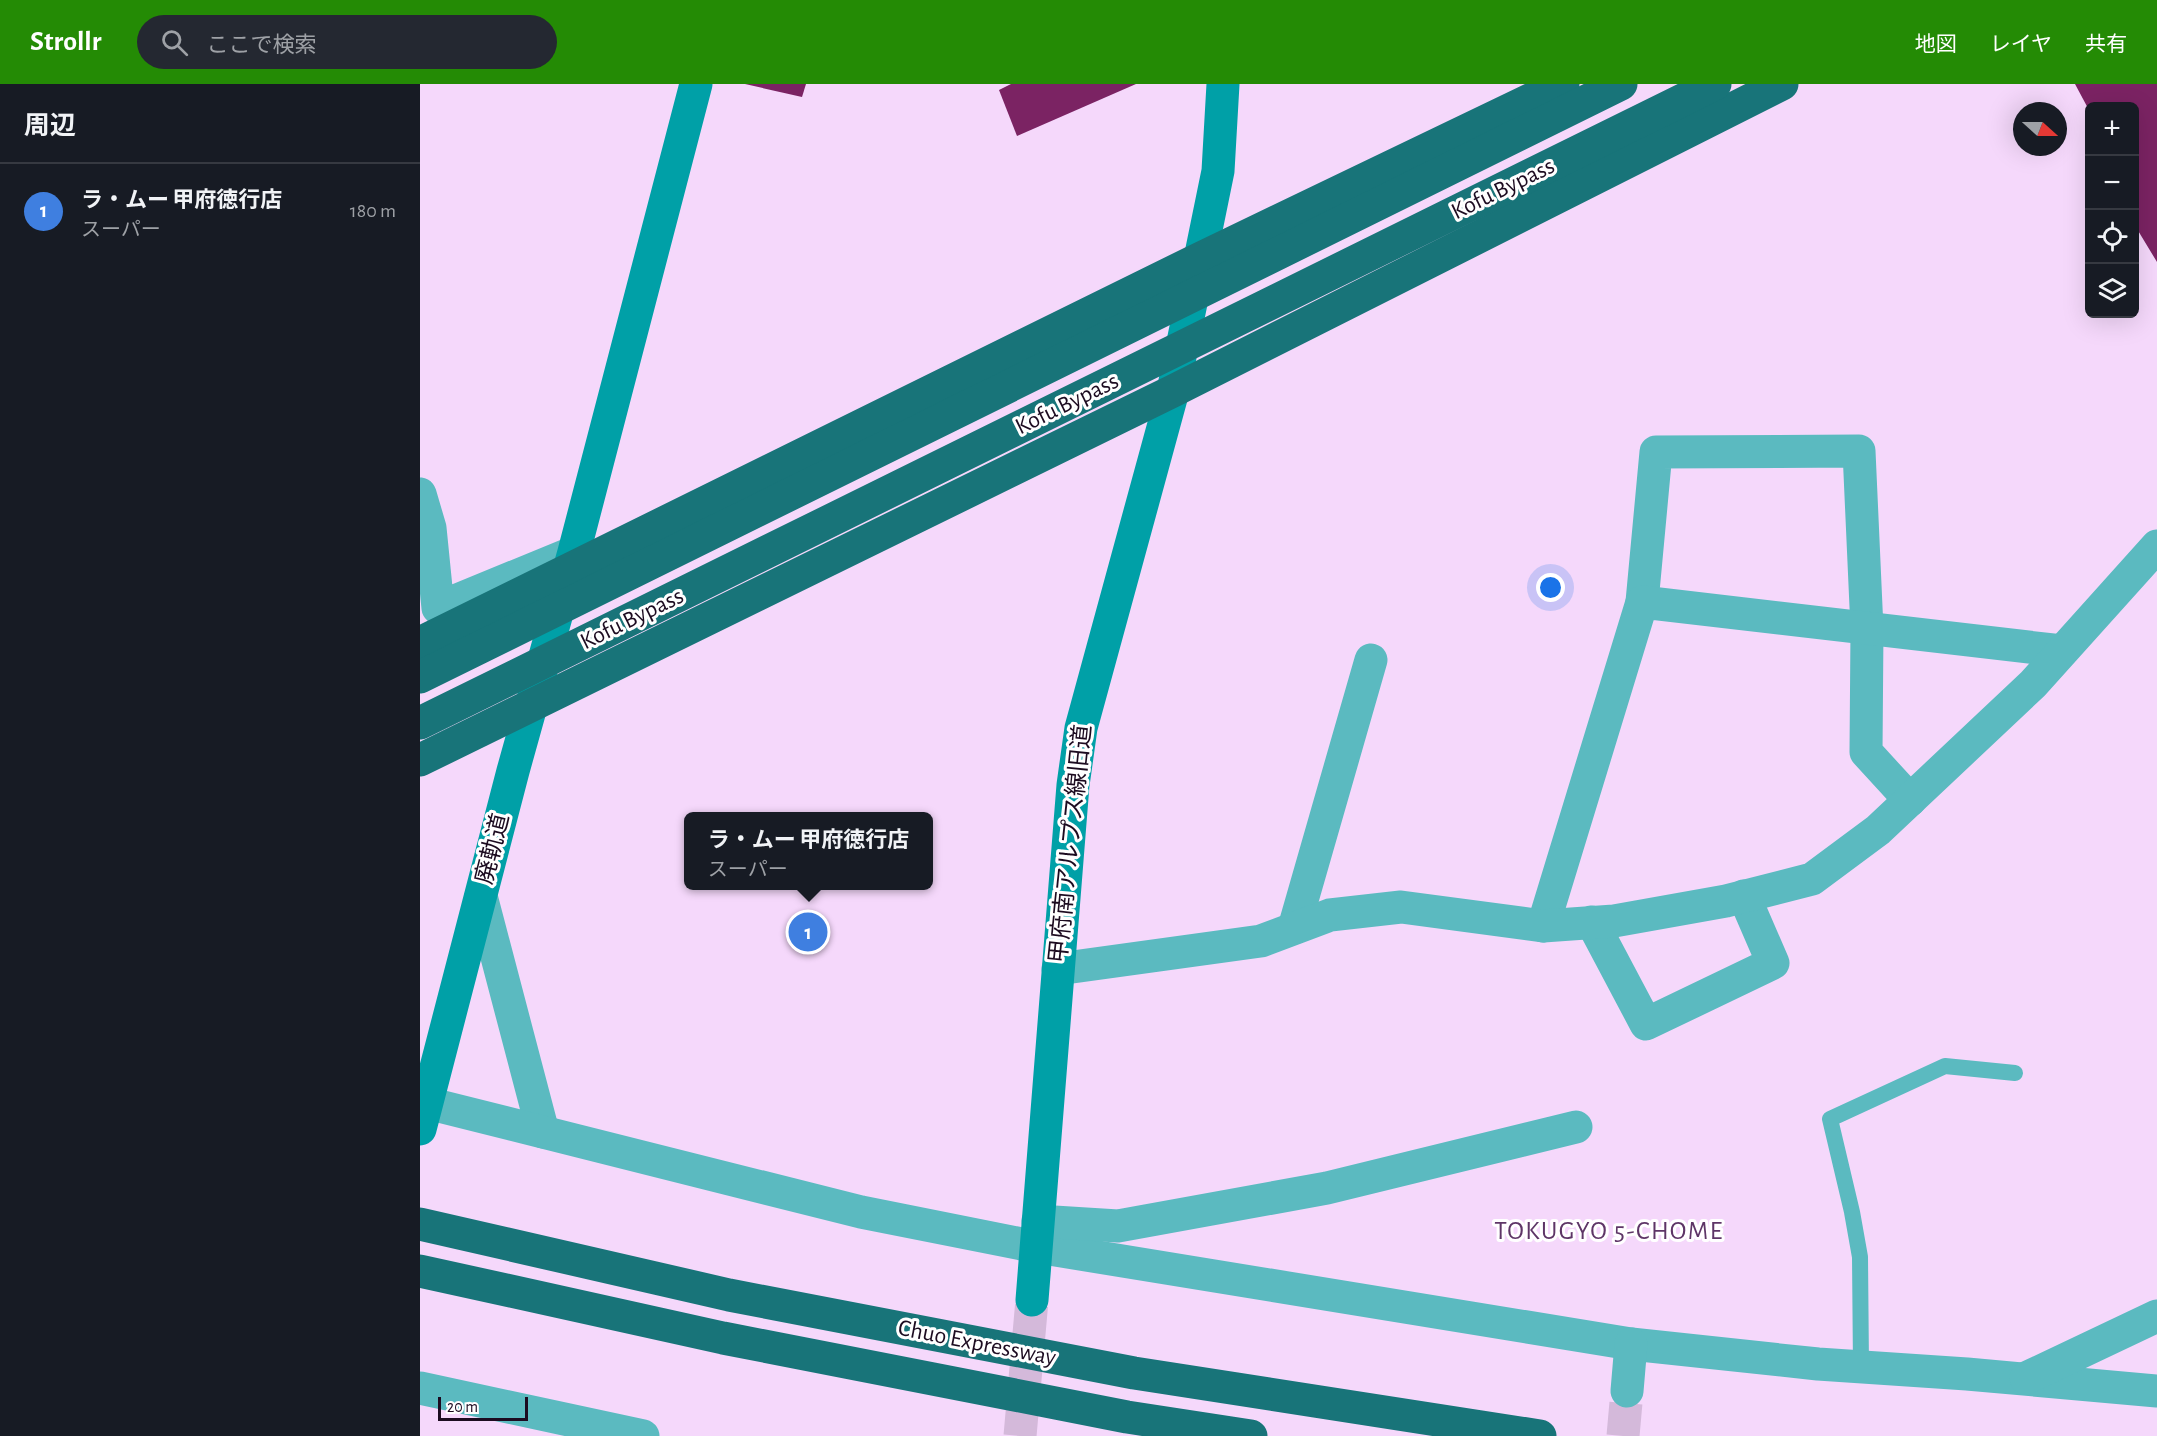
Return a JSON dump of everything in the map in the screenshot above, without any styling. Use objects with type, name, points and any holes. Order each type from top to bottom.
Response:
[{"type":"highway","points":[[420,643],[571,561],[1563,84]]},
{"type":"highway","name":"Kofu Bypass","points":[[420,677],[1621,84]]},
{"type":"highway","name":"Kofu Bypass","points":[[420,723],[1715,84]]},
{"type":"highway","points":[[420,760],[1173,391],[1782,84]]},
{"type":"highway","name":"Chuo Expressway","points":[[434,1228],[729,1295],[1134,1373],[1540,1436]]},
{"type":"highway","name":"Chuo Expressway","points":[[428,1272],[746,1342],[1127,1417],[1251,1436]]},
{"type":"street","name":"廃軌道","points":[[424,1116],[696,84]]},
{"type":"street","name":"甲府南アルプス線旧道","points":[[1032,1300],[1073,785],[1081,728],[1173,391],[1218,171],[1223,84]]},
{"type":"street","points":[[1543,926],[1642,602],[1656,452],[1859,451],[1867,629],[1866,752],[1910,800]]},
{"type":"street","points":[[420,494],[430,528],[438,608],[571,561]]},
{"type":"street","points":[[1058,969],[1261,941],[1330,915],[1401,907],[1543,926],[1614,921],[1726,901],[1812,879],[1878,830],[2033,684],[2157,546]]},
{"type":"street","points":[[1642,602],[2062,651]]},
{"type":"street","points":[[1294,928],[1371,660]]},
{"type":"street","points":[[481,896],[543,1132]]},
{"type":"street","points":[[1592,922],[1646,1024],[1773,963],[1744,896]]},
{"type":"street","points":[[424,1116],[543,1132],[861,1212],[1037,1234],[1631,1344],[1861,1367],[2157,1391]]},
{"type":"street","points":[[1037,1234],[1118,1226],[1327,1188],[1576,1127]]},
{"type":"street","points":[[2024,1379],[2157,1316]]},
{"type":"street","points":[[1627,1391],[1631,1344]]},
{"type":"street","points":[[420,1388],[557,1427],[643,1436]]},
{"type":"lane","points":[[1861,1367],[1860,1257],[1830,1119],[1945,1066],[2015,1073]]},
{"type":"building","points":[[745,84],[806,84],[802,97]]},
{"type":"building","points":[[1011,84],[1136,84],[1017,136],[999,90]]},
{"type":"building","points":[[2075,84],[2157,84],[2157,262],[2139,232],[2139,102],[2085,103]]},
{"type":"tunnel","points":[[1020,1436],[1032,1300]]},
{"type":"tunnel","points":[[1623,1436],[1627,1391]]},
{"type":"place","name":"ラ・ムー 甲府徳行店","points":[[808,932]]},
{"type":"district","name":"TOKUGYO 5-CHOME","points":[[1609,1231]]}]
